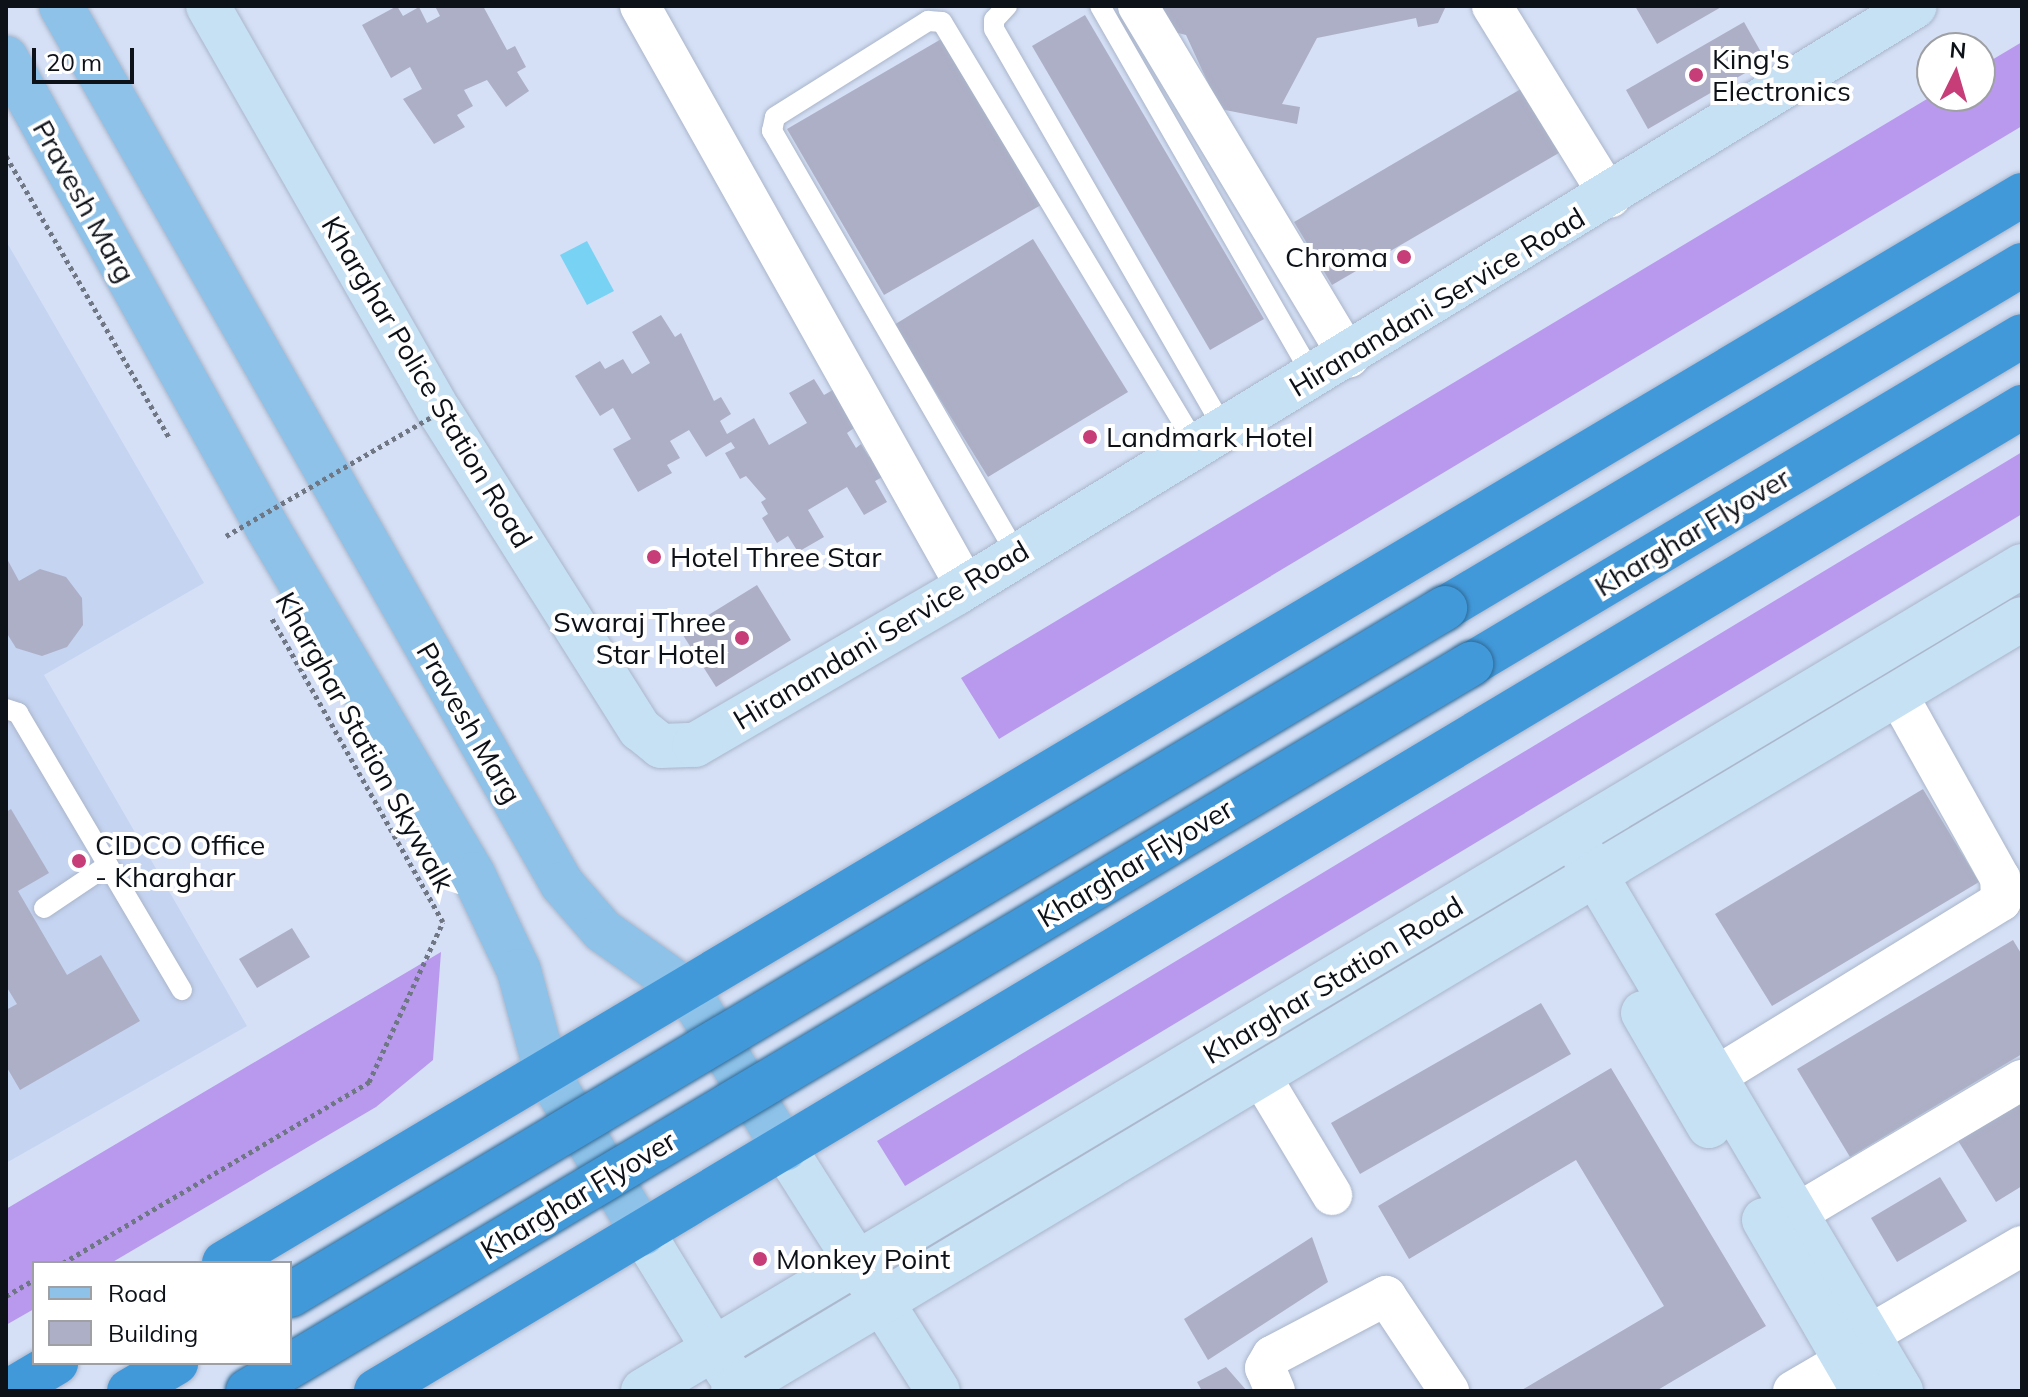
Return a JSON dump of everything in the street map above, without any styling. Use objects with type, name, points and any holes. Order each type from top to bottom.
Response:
[{"type":"highway","points":[[227,1261],[546,1071],[688,991],[2022,195]]},
{"type":"highway","points":[[292,1294],[2022,265]]},
{"type":"highway","name":"Kharghar Flyover","points":[[292,1365],[2022,336]]},
{"type":"highway","points":[[376,1391],[2022,407]]},
{"type":"highway","points":[[9,1391],[53,1365]]},
{"type":"highway","points":[[129,1391],[173,1365]]},
{"type":"highway","name":"Kharghar Flyover","points":[[248,1391],[292,1365]]},
{"type":"main road","name":"Pravesh Marg","points":[[61,6],[562,884],[603,931],[688,991],[785,1149]]},
{"type":"main road","name":"Pravesh Marg","points":[[6,58],[267,527],[473,874],[519,971],[546,1071],[643,1233]]},
{"type":"street","name":"Kharghar Police Station Road","points":[[208,6],[440,412],[640,729],[661,746]]},
{"type":"street","points":[[640,6],[966,587]]},
{"type":"street","points":[[1138,6],[1331,368]]},
{"type":"street","points":[[1492,6],[1620,191]]},
{"type":"street","points":[[1524,6],[1620,191]]},
{"type":"street","name":"Hiranandani Service Road","points":[[661,746],[695,745],[966,587],[1209,437],[1331,368],[1620,191],[1895,11]]},
{"type":"street","name":"Kharghar Station Road","points":[[736,1390],[1260,1075],[1572,863],[2022,566]]},
{"type":"street","name":"Kharghar Station Road","points":[[643,1391],[857,1263],[1572,863],[1897,694],[2022,619]]},
{"type":"street","points":[[1720,1085],[2001,901],[1994,866],[1897,694]]},
{"type":"street","points":[[1572,863],[1720,1085],[1796,1214],[1859,1362]]},
{"type":"street","points":[[1572,863],[1859,1362],[1901,1391]]},
{"type":"street","points":[[1720,1085],[2004,924],[2022,925]]},
{"type":"street","points":[[1260,1075],[1332,1195]]},
{"type":"street","points":[[1796,1214],[2022,1080]]},
{"type":"street","name":"Pravesh Marg","points":[[785,1149],[938,1391]]},
{"type":"street","name":"Pravesh Marg","points":[[643,1233],[736,1390]]},
{"type":"street","points":[[1793,1391],[1859,1362],[2022,1246]]},
{"type":"street","points":[[1275,1391],[1265,1368],[1272,1356],[1386,1296],[1449,1391]]},
{"type":"lane","points":[[1007,6],[994,20],[994,29],[1209,437]]},
{"type":"lane","points":[[1100,6],[1331,368]]},
{"type":"lane","points":[[1017,555],[772,131],[775,117],[928,21],[942,22],[1209,437]]},
{"type":"lane","points":[[6,709],[18,713],[182,990]]},
{"type":"lane","points":[[44,908],[108,865]]},
{"type":"path","points":[[6,156],[179,455]]},
{"type":"path","points":[[226,536],[440,412]]},
{"type":"path","points":[[218,523],[234,550]]},
{"type":"path","name":"Kharghar Station Skywalk","points":[[66,1261],[369,1082],[443,922],[265,605]]},
{"type":"path","points":[[6,1296],[32,1281]]},
{"type":"shaded area","points":[[2022,42],[2022,126],[999,739],[961,678],[1916,106],[1916,112],[1996,112],[1996,57]]},
{"type":"shaded area","points":[[6,241],[204,583],[44,675],[247,1026],[6,1163]]},
{"type":"shaded area","points":[[2022,452],[2022,514],[905,1186],[877,1141]]},
{"type":"shaded area","points":[[441,952],[433,1060],[376,1107],[114,1261],[32,1261],[32,1310],[6,1325],[6,1209]]},
{"type":"water","points":[[587,241],[614,291],[587,305],[560,255]]},
{"type":"building","points":[[397,6],[403,16],[419,7],[427,23],[440,16],[435,6],[483,6],[507,50],[515,46],[526,67],[517,72],[529,91],[506,107],[487,80],[464,90],[473,106],[457,115],[465,127],[434,144],[403,99],[422,89],[410,67],[391,78],[362,25]]},
{"type":"building","points":[[1161,6],[1446,6],[1438,23],[1418,27],[1416,18],[1317,38],[1282,104],[1300,107],[1297,124],[1220,109],[1186,35],[1166,30]]},
{"type":"building","points":[[1635,6],[1723,6],[1657,44]]},
{"type":"building","points":[[1085,15],[1264,319],[1210,350],[1032,46]]},
{"type":"building","name":"King's Electronics","points":[[1744,22],[1766,61],[1648,129],[1626,90]]},
{"type":"building","points":[[943,38],[1041,205],[884,295],[787,129]]},
{"type":"building","points":[[1526,86],[1564,150],[1332,285],[1294,222]]},
{"type":"building","points":[[1033,239],[1128,392],[988,477],[894,325]]},
{"type":"building","points":[[661,315],[675,337],[681,333],[714,401],[721,397],[731,414],[720,421],[727,434],[754,418],[769,445],[807,423],[789,393],[814,379],[824,395],[838,387],[853,414],[848,417],[854,428],[847,433],[856,448],[861,444],[869,457],[875,454],[888,474],[875,481],[887,502],[864,515],[847,487],[808,510],[824,537],[798,552],[788,536],[777,543],[762,518],[768,514],[761,502],[766,499],[746,476],[740,479],[725,453],[735,448],[731,442],[706,457],[689,430],[670,441],[680,458],[667,465],[672,473],[638,492],[613,449],[631,439],[613,408],[600,416],[575,376],[600,361],[605,369],[623,359],[632,374],[650,363],[632,332]]},
{"type":"building","points":[[6,557],[19,581],[40,569],[66,577],[82,598],[83,625],[67,647],[42,656],[16,648],[6,632]]},
{"type":"building","points":[[757,585],[791,640],[716,687],[681,632]]},
{"type":"building","points":[[1923,789],[1979,882],[1772,1006],[1715,914]]},
{"type":"building","points":[[11,809],[49,873],[18,891],[67,975],[101,955],[140,1021],[20,1090],[6,1066],[6,1010],[17,1004],[6,986],[6,812]]},
{"type":"building","points":[[292,928],[310,957],[257,988],[239,959]]},
{"type":"building","points":[[2013,940],[2022,955],[2022,1054],[1850,1157],[1797,1069]]},
{"type":"building","points":[[1541,1003],[1571,1054],[1360,1174],[1331,1123]]},
{"type":"building","points":[[1611,1068],[1766,1326],[1656,1391],[1520,1391],[1664,1306],[1576,1160],[1409,1259],[1378,1206]]},
{"type":"building","points":[[2022,1099],[2022,1186],[1996,1202],[1957,1139]]},
{"type":"building","points":[[1940,1177],[1967,1221],[1897,1262],[1871,1218]]},
{"type":"building","points":[[1312,1237],[1328,1282],[1208,1360],[1184,1319]]},
{"type":"building","points":[[1226,1367],[1247,1391],[1202,1391],[1197,1382]]},
{"type":"place","name":"King's Electronics","points":[[1696,75]]},
{"type":"place","name":"Chroma","points":[[1404,257]]},
{"type":"place","name":"Landmark Hotel","points":[[1090,437]]},
{"type":"place","name":"Hotel Three Star","points":[[654,557]]},
{"type":"place","name":"Swaraj Three Star Hotel","points":[[742,638]]},
{"type":"place","name":"CIDCO Office - Kharghar","points":[[79,861]]},
{"type":"place","name":"Monkey Point","points":[[760,1259]]}]
